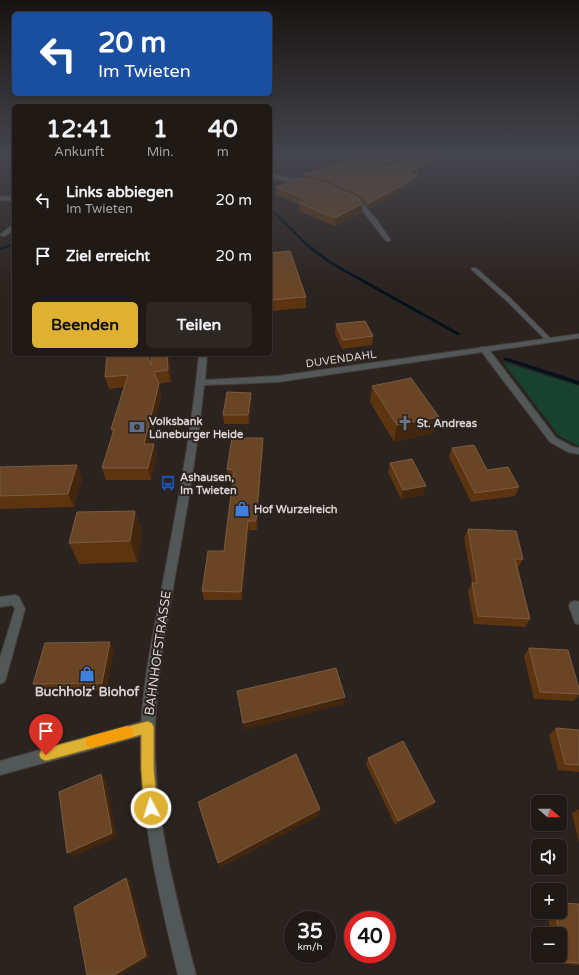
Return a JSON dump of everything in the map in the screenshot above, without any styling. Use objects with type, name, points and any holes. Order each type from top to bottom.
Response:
[{"type":"street","points":[[349,198],[360,204],[388,240]]},
{"type":"street","name":"DUVENDAHL","points":[[201,383],[278,379],[579,336]]},
{"type":"street","points":[[484,349],[553,440],[571,450],[579,451]]},
{"type":"street","name":"BAHNHOFSTRASSE","points":[[187,975],[160,864],[152,815],[148,770],[148,727],[156,646],[185,488],[201,383],[203,356]]},
{"type":"street","points":[[575,606],[579,619]]},
{"type":"street","points":[[0,768],[148,727]]},
{"type":"lane","points":[[3,235],[12,228]]},
{"type":"lane","points":[[474,269],[508,299],[549,340]]},
{"type":"lane","points":[[0,602],[15,600],[20,609],[0,678]]},
{"type":"green space","points":[[503,362],[579,386],[579,446],[559,436]]},
{"type":"building","points":[[304,198],[358,198],[362,204],[335,218],[299,203],[308,200]]},
{"type":"building","points":[[365,198],[378,198],[369,203]]},
{"type":"building","points":[[290,251],[306,297],[272,300],[272,253]]},
{"type":"building","points":[[365,321],[373,336],[343,340],[336,324]]},
{"type":"building","points":[[107,356],[148,356],[151,365],[151,356],[167,356],[168,370],[154,372],[159,384],[144,444],[154,444],[148,468],[102,468],[114,429],[111,429],[128,375],[105,377]]},
{"type":"building","points":[[411,378],[439,417],[397,425],[372,386]]},
{"type":"building","points":[[227,392],[251,393],[248,415],[223,415]]},
{"type":"building","points":[[232,438],[263,438],[256,521],[248,521],[241,592],[202,591],[208,551],[224,551],[234,470],[227,469]]},
{"type":"building","points":[[474,445],[487,470],[508,467],[519,487],[475,493],[452,448]]},
{"type":"building","points":[[412,459],[426,486],[403,490],[390,463]]},
{"type":"building","points":[[77,465],[68,494],[0,496],[0,467]]},
{"type":"building","points":[[135,511],[130,541],[69,543],[77,512]]},
{"type":"building","points":[[468,529],[516,531],[523,559],[515,559],[530,619],[478,616],[472,583],[477,583]]},
{"type":"building","points":[[110,642],[102,683],[33,684],[45,643]]},
{"type":"building","points":[[529,648],[568,650],[579,689],[579,694],[540,692]]},
{"type":"building","points":[[336,668],[345,697],[243,723],[237,691]]},
{"type":"building","points":[[556,728],[579,730],[579,765],[565,764]]},
{"type":"building","points":[[403,741],[435,802],[398,821],[368,758]]},
{"type":"building","points":[[296,754],[320,809],[218,863],[198,802]]},
{"type":"building","points":[[101,774],[112,833],[67,853],[59,792]]},
{"type":"building","points":[[126,878],[146,956],[114,975],[87,975],[74,907]]},
{"type":"building","points":[[567,903],[579,904],[579,963],[567,962],[567,927],[558,927],[556,919],[567,919]]},
{"type":"waterway","points":[[272,210],[307,245],[331,263],[459,334]]},
{"type":"waterway","points":[[0,249],[12,245]]},
{"type":"waterway","points":[[506,359],[579,383]]},
{"type":"slow traffic","points":[[91,742],[127,732]]},
{"type":"place","name":"St. Andreas","points":[[405,423]]},
{"type":"place","name":"Volksbank Lüneburger Heide","points":[[137,427]]},
{"type":"place","name":"Ashausen, Im Twieten","points":[[168,483]]},
{"type":"place","name":"Hof Wurzelreich","points":[[242,509]]},
{"type":"place","name":"Buchholz‘ Biohof","points":[[87,674]]},
{"type":"route","points":[[46,755],[148,727],[148,770],[151,808]]}]
